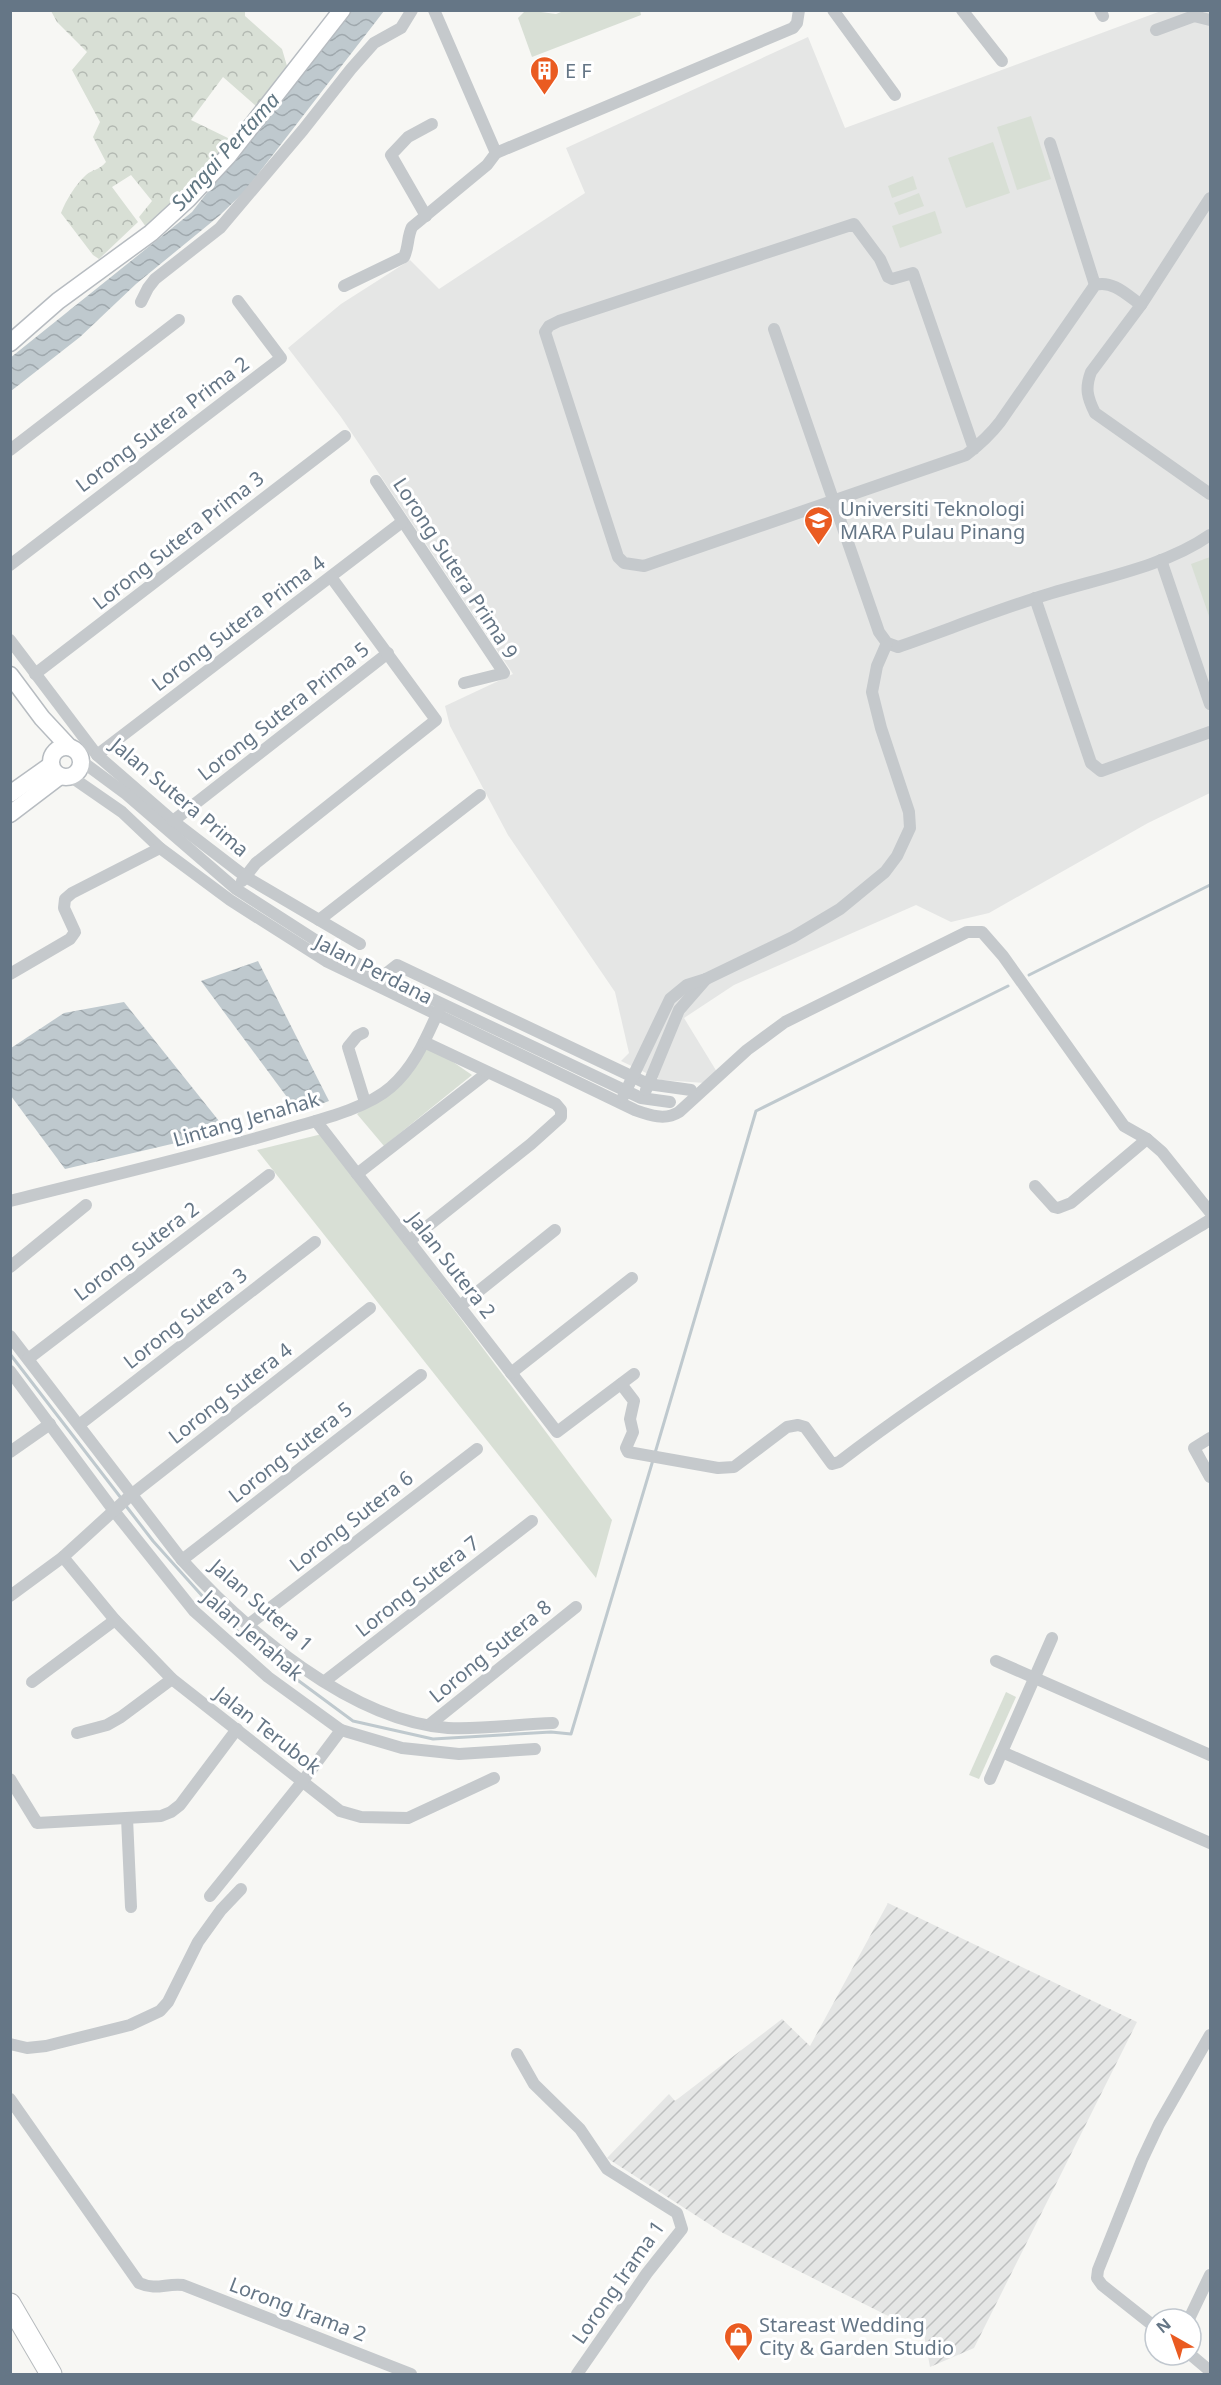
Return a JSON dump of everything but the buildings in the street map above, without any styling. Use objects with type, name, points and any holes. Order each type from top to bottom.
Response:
[{"type":"highway","points":[[10,2304],[51,2374]]},
{"type":"street","points":[[10,343],[58,301],[151,233],[188,199],[228,156],[342,10]]},
{"type":"street","points":[[141,302],[155,279],[220,228],[351,69],[374,43],[401,28],[412,10]]},
{"type":"street","points":[[434,10],[496,153]]},
{"type":"street","points":[[344,286],[404,257],[409,248],[408,234],[412,227],[487,165],[496,153],[793,28],[797,23],[799,10]]},
{"type":"street","points":[[833,10],[895,95]]},
{"type":"street","points":[[962,10],[1002,61]]},
{"type":"street","points":[[1156,30],[1194,16],[1210,20]]},
{"type":"street","points":[[426,216],[391,155],[408,136],[432,124]]},
{"type":"street","points":[[1050,143],[1095,285]]},
{"type":"street","points":[[1210,198],[1141,305],[1091,372],[1086,385],[1087,397],[1095,412],[1210,494]]},
{"type":"street","points":[[974,449],[913,273],[892,279],[888,277],[880,259],[854,224],[559,321],[549,326],[545,332],[618,557],[624,563],[644,566],[966,455],[974,449],[1000,422],[1095,285],[1104,283],[1112,285],[1141,305]]},
{"type":"street","name":"Lorong Sutera Prima 2","points":[[10,565],[281,358],[238,301]]},
{"type":"street","points":[[10,450],[179,320]]},
{"type":"street","points":[[774,329],[879,632],[887,643],[898,647],[1035,598],[1161,560],[1183,551],[1210,535]]},
{"type":"street","name":"Lorong Sutera Prima 3","points":[[36,674],[345,436]]},
{"type":"street","name":"Lorong Sutera Prima 9","points":[[376,481],[504,673],[464,683]]},
{"type":"street","name":"Lorong Sutera Prima 4","points":[[82,754],[331,577],[402,522]]},
{"type":"street","points":[[1161,560],[1210,704]]},
{"type":"street","points":[[233,895],[256,863],[436,720],[331,577]]},
{"type":"street","points":[[1035,598],[1091,763],[1095,768],[1101,771],[1210,732]]},
{"type":"street","name":"Jalan Sutera Prima","points":[[10,640],[36,674],[82,754],[173,820],[246,877],[360,944]]},
{"type":"street","points":[[620,1103],[670,999],[687,985],[706,979],[793,937],[840,909],[885,873],[897,856],[910,828],[909,812],[881,729],[872,692],[877,666],[887,643]]},
{"type":"street","name":"Lorong Sutera Prima 5","points":[[173,820],[388,653]]},
{"type":"street","name":"Jalan Perdana","points":[[10,675],[42,718],[233,895],[337,954],[383,976],[641,1098],[669,1102]]},
{"type":"street","name":"Jalan Perdana","points":[[42,718],[58,768],[122,812],[160,848],[233,895],[326,961],[635,1110],[659,1117],[673,1115],[747,1050],[785,1022],[967,932],[976,930],[989,938],[1003,956],[1124,1126],[1147,1139]]},
{"type":"street","points":[[10,794],[58,768],[79,768],[82,754],[58,749],[58,768],[10,814]]},
{"type":"street","points":[[319,921],[480,795]]},
{"type":"street","points":[[10,974],[70,939],[75,932],[64,908],[65,899],[72,893],[160,848]]},
{"type":"street","points":[[383,976],[397,965],[648,1084],[691,1090]]},
{"type":"street","points":[[635,1110],[679,1010],[706,979]]},
{"type":"street","name":"Lintang Jenahak","points":[[10,1201],[241,1142],[316,1121],[365,1102],[390,1089],[412,1066],[442,1004]]},
{"type":"street","points":[[363,1033],[357,1036],[348,1047],[365,1102]]},
{"type":"street","points":[[409,1241],[561,1117],[561,1110],[556,1104],[424,1042]]},
{"type":"street","points":[[357,1174],[487,1073]]},
{"type":"street","name":"Jalan Sutera 2","points":[[316,1121],[557,1432],[621,1384]]},
{"type":"street","points":[[1035,1186],[1054,1207],[1062,1208],[1147,1139],[1162,1152],[1210,1212]]},
{"type":"street","name":"Lorong Sutera 2","points":[[28,1359],[268,1175]]},
{"type":"street","points":[[10,1267],[86,1205]]},
{"type":"street","points":[[634,1374],[621,1384],[634,1401],[630,1419],[633,1432],[626,1448],[628,1452],[718,1468],[734,1467],[788,1427],[798,1425],[805,1427],[832,1464],[839,1462],[886,1426],[1042,1321],[1210,1220]]},
{"type":"street","points":[[460,1306],[555,1230]]},
{"type":"street","name":"Lorong Sutera 3","points":[[79,1425],[315,1242]]},
{"type":"street","points":[[511,1373],[632,1278]]},
{"type":"street","name":"Lorong Sutera 4","points":[[10,1596],[63,1557],[131,1495],[370,1308]]},
{"type":"street","name":"Jalan Sutera 1","points":[[10,1336],[182,1560],[213,1595],[285,1655],[325,1681],[386,1715],[449,1728],[553,1723]]},
{"type":"street","name":"Lorong Sutera 5","points":[[182,1560],[421,1375]]},
{"type":"street","name":"Jalan Jenahak","points":[[13,1379],[194,1611],[268,1677],[341,1730],[402,1748],[459,1754],[535,1749]]},
{"type":"street","points":[[10,1452],[50,1424]]},
{"type":"street","points":[[1210,1438],[1194,1448],[1206,1459],[1210,1477]]},
{"type":"street","name":"Lorong Sutera 6","points":[[248,1625],[477,1449]]},
{"type":"street","name":"Lorong Sutera 7","points":[[325,1681],[532,1521]]},
{"type":"street","name":"Jalan Terubok","points":[[63,1557],[115,1620],[172,1679],[340,1811],[361,1817],[398,1819],[431,1809],[494,1778]]},
{"type":"street","name":"Lorong Sutera 8","points":[[429,1725],[576,1607]]},
{"type":"street","points":[[32,1682],[115,1620]]},
{"type":"street","points":[[990,1779],[1052,1638]]},
{"type":"street","points":[[996,1661],[1210,1755]]},
{"type":"street","points":[[77,1733],[107,1725],[172,1679]]},
{"type":"street","points":[[10,1779],[37,1823],[161,1816],[180,1805],[237,1729]]},
{"type":"street","points":[[210,1896],[341,1730]]},
{"type":"street","points":[[1002,1752],[1210,1842]]},
{"type":"street","points":[[127,1818],[131,1907]]},
{"type":"street","points":[[10,2044],[27,2048],[46,2046],[130,2025],[160,2011],[168,2002],[198,1942],[215,1917],[240,1889]]},
{"type":"street","points":[[1143,2317],[1102,2285],[1097,2278],[1098,2270],[1142,2160],[1159,2124],[1210,2035]]},
{"type":"street","name":"Lorong Irama 1","points":[[517,2054],[534,2084],[580,2129],[607,2169],[677,2212],[682,2229],[647,2273],[576,2374]]},
{"type":"street","name":"Lorong Irama 2","points":[[10,2099],[139,2283],[159,2288],[170,2283],[183,2285],[411,2374]]},
{"type":"street","points":[[1195,2307],[1210,2275]]},
{"type":"shaded area","name":"Universiti Teknologi MARA Pulau Pinang","points":[[1161,11],[1210,11],[1210,793],[1148,823],[989,913],[951,922],[916,905],[734,985],[684,1018],[717,1072],[705,1083],[661,1080],[621,1061],[629,1053],[615,992],[508,835],[450,726],[445,706],[513,674],[341,417],[288,348],[341,304],[410,260],[439,289],[585,193],[566,148],[808,37],[845,128]]},
{"type":"shaded area","points":[[888,1903],[1137,2022],[974,2348],[930,2367],[924,2334],[723,2233],[607,2158],[669,2094],[675,2101],[782,2019],[810,2046]]},
{"type":"green space","points":[[526,10],[556,14],[566,10],[640,10],[641,15],[532,57],[518,18]]},
{"type":"green space","points":[[51,11],[245,11],[245,16],[282,49],[287,66],[257,107],[223,77],[191,120],[232,140],[173,203],[146,227],[139,217],[152,201],[131,175],[112,187],[138,222],[99,259],[93,255],[61,213],[82,179],[106,162],[93,137],[100,122],[72,70],[87,52],[57,22]]},
{"type":"green space","points":[[1031,116],[1051,179],[1017,190],[997,127]]},
{"type":"green space","points":[[993,142],[1010,193],[966,208],[948,158]]},
{"type":"green space","points":[[913,176],[917,189],[892,198],[888,186]]},
{"type":"green space","points":[[919,193],[924,206],[899,215],[894,203]]},
{"type":"green space","points":[[935,211],[942,233],[900,248],[892,226]]},
{"type":"green space","points":[[1210,557],[1210,619],[1191,564]]},
{"type":"green space","points":[[424,1042],[472,1075],[384,1146],[357,1114],[390,1089]]},
{"type":"green space","points":[[322,1134],[612,1520],[596,1578],[257,1150]]},
{"type":"green space","points":[[1006,1692],[1016,1697],[979,1779],[969,1775]]},
{"type":"water","name":"Sungai Pertama","points":[[349,11],[384,11],[245,191],[219,216],[136,284],[80,337],[11,391],[10,358],[192,212]]},
{"type":"water","points":[[258,961],[329,1101],[298,1112],[201,981]]},
{"type":"water","points":[[124,1002],[227,1131],[65,1169],[11,1096],[11,1048],[64,1013]]},
{"type":"waterway","points":[[1029,975],[1210,885]]},
{"type":"waterway","points":[[655,1453],[756,1111],[1008,986]]},
{"type":"waterway","points":[[10,1354],[121,1498]]},
{"type":"waterway","points":[[126,1506],[153,1541],[222,1618],[284,1670],[353,1721],[433,1739],[551,1732],[571,1734],[653,1460]]},
{"type":"place","name":"E F","points":[[544,96]]},
{"type":"place","name":"Universiti Teknologi MARA Pulau Pinang","points":[[819,546]]},
{"type":"place","name":"Stareast Wedding City & Garden Studio","points":[[738,2362]]}]
